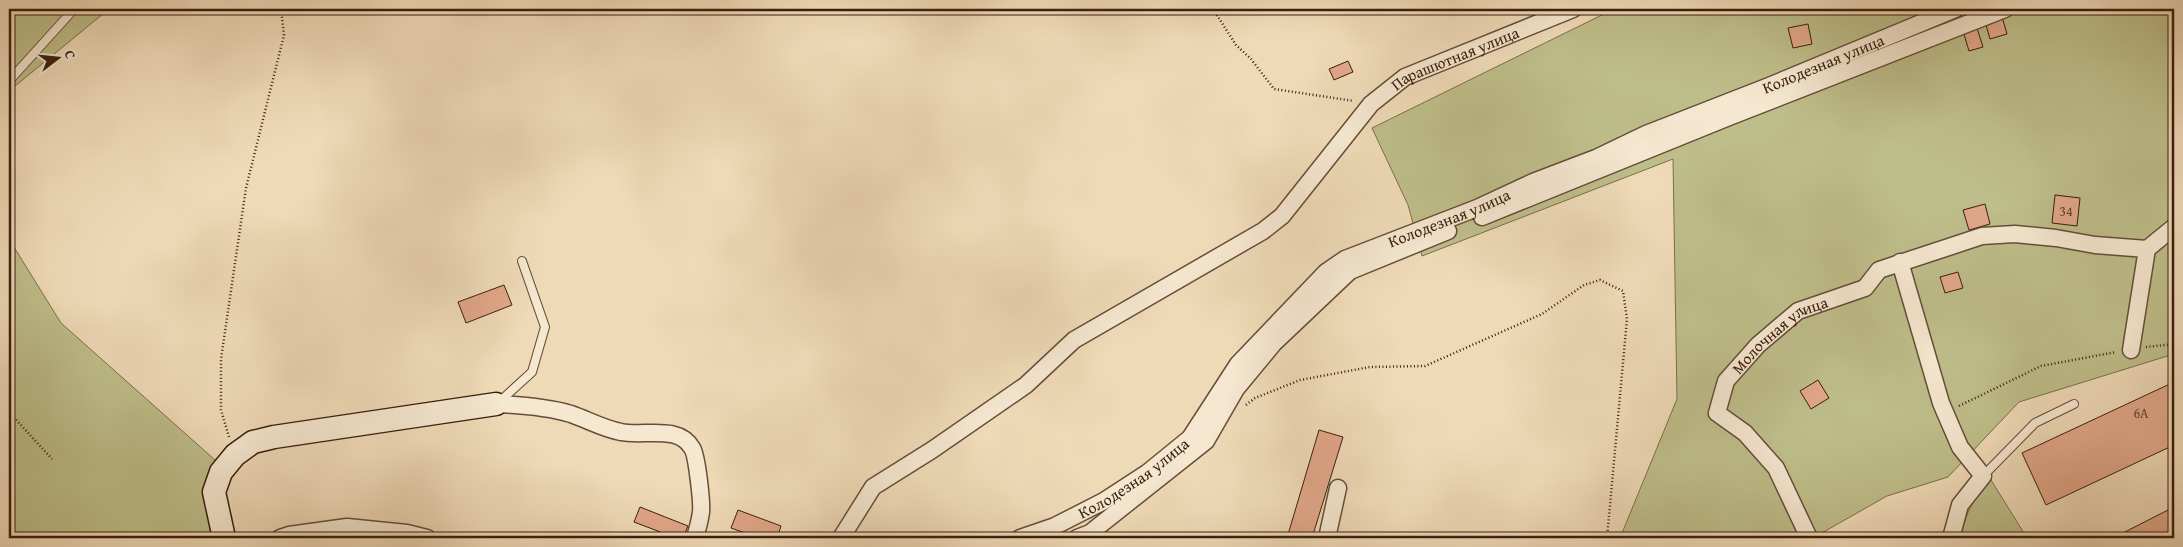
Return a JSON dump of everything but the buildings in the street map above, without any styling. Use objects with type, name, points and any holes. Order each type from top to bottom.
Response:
[{"type":"street","name":"Парашютная улица","points":[[840,538],[873,486],[932,450],[1026,385],[1074,340],[1263,231],[1282,216],[1371,104],[1405,78],[1573,9]]},
{"type":"street","name":"Колодезная улица","points":[[1020,538],[1055,526],[1104,501],[1147,473],[1190,438],[1238,364],[1326,272],[1345,259],[1477,208],[1533,182],[1596,158],[1646,134],[1955,9]]},
{"type":"street","name":"Колодезная улица","points":[[1077,538],[1090,533],[1206,441],[1236,389],[1274,343],[1350,271],[1729,117],[2005,9]]},
{"type":"street","points":[[2130,350],[2147,249],[2174,227]]},
{"type":"street","name":"Молочная улица","points":[[1809,538],[1776,468],[1744,433],[1717,413],[1726,381],[1758,345],[1798,311],[1865,288],[1879,270],[1982,236],[2023,235],[2056,238],[2095,245],[2147,249]]},
{"type":"street","points":[[1900,262],[1946,413],[1960,447],[1983,476],[1960,505],[1951,538]]},
{"type":"street","points":[[224,538],[214,492],[221,472],[235,455],[253,442],[274,437],[496,404],[531,406],[570,414],[622,432],[668,434],[678,436],[686,441],[693,449],[696,458],[701,511],[696,538]]},
{"type":"street","points":[[1327,538],[1338,488]]},
{"type":"street","points":[[280,538],[289,535],[347,527],[407,533],[427,538]]},
{"type":"lane","points":[[9,81],[74,9]]},
{"type":"lane","points":[[496,404],[532,372],[545,327],[522,261]]},
{"type":"lane","points":[[1983,476],[2035,423],[2074,404]]},
{"type":"path","points":[[235,455],[221,410],[221,359],[246,188],[284,35],[281,9]]},
{"type":"path","points":[[1213,9],[1236,45],[1274,89],[1371,104]]},
{"type":"path","points":[[1241,410],[1255,398],[1300,380],[1370,367],[1424,366],[1542,314],[1584,285],[1600,280],[1623,291],[1627,319],[1607,538]]},
{"type":"path","points":[[1946,413],[2041,366],[2174,344]]},
{"type":"path","points":[[9,412],[52,459]]},
{"type":"green space","points":[[9,9],[109,9],[9,91]]},
{"type":"green space","points":[[1614,9],[2174,9],[2174,354],[2019,402],[1948,477],[1887,496],[1813,538],[1620,538],[1677,399],[1673,159],[1422,256],[1408,205],[1372,128]]},
{"type":"green space","points":[[9,239],[61,323],[224,468],[224,538],[9,538]]},
{"type":"green space","points":[[1991,480],[2027,538],[1961,538],[1971,507]]}]
